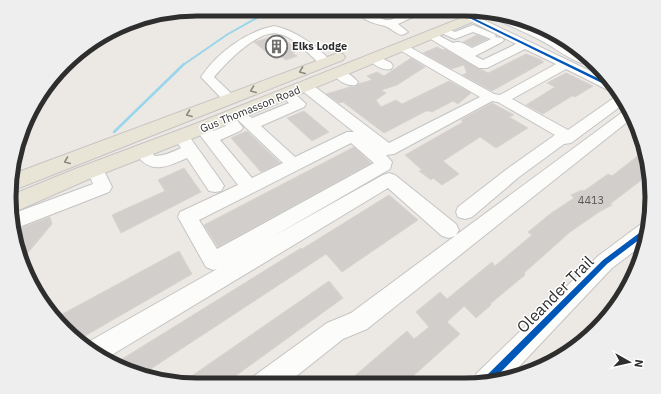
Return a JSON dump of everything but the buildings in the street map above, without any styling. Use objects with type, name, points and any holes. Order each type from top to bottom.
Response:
[{"type":"main road","name":"Gus Thomasson Road","points":[[388,38],[469,16]]},
{"type":"main road","name":"Gus Thomasson Road","points":[[399,34],[443,34],[474,16]]},
{"type":"main road","name":"Gus Thomasson Road","points":[[17,181],[287,94],[305,86],[344,77],[381,62],[399,34]]},
{"type":"main road","name":"Gus Thomasson Road","points":[[16,204],[62,193],[95,169],[142,151],[186,143],[207,133],[234,111],[325,62],[353,51]]},
{"type":"street","points":[[368,16],[383,23],[496,98],[569,137]]},
{"type":"street","points":[[399,34],[418,16]]},
{"type":"street","points":[[480,17],[502,38]]},
{"type":"street","points":[[488,18],[560,44]]},
{"type":"street","points":[[443,34],[473,28],[524,45],[604,83]]},
{"type":"street","points":[[288,159],[234,111],[207,77],[228,56],[257,34],[272,29],[282,31],[315,52],[325,62]]},
{"type":"street","points":[[443,34],[455,44],[472,53],[502,38]]},
{"type":"street","points":[[443,34],[483,65],[524,45]]},
{"type":"street","points":[[547,56],[565,47]]},
{"type":"street","points":[[305,86],[388,150],[565,64]]},
{"type":"street","points":[[465,212],[512,173],[560,140],[569,137],[618,102]]},
{"type":"street","points":[[273,378],[335,332],[359,321],[626,116]]},
{"type":"street","points":[[207,133],[249,187]]},
{"type":"street","points":[[352,136],[384,162],[384,165],[213,261],[187,217],[249,187],[352,136]]},
{"type":"street","points":[[186,143],[215,186]]},
{"type":"street","points":[[99,349],[389,179],[449,230]]},
{"type":"street","points":[[18,219],[62,193]]},
{"type":"street","name":"Oleander Trail","points":[[492,376],[605,262],[641,235]]},
{"type":"waterway","points":[[183,65],[228,34],[260,16]]},
{"type":"waterway","points":[[114,132],[184,64]]},
{"type":"cycle path","points":[[466,16],[604,83]]},
{"type":"cycle path","points":[[492,376],[605,262],[641,235]]},
{"type":"place","name":"Elks Lodge","points":[[276,46]]}]
